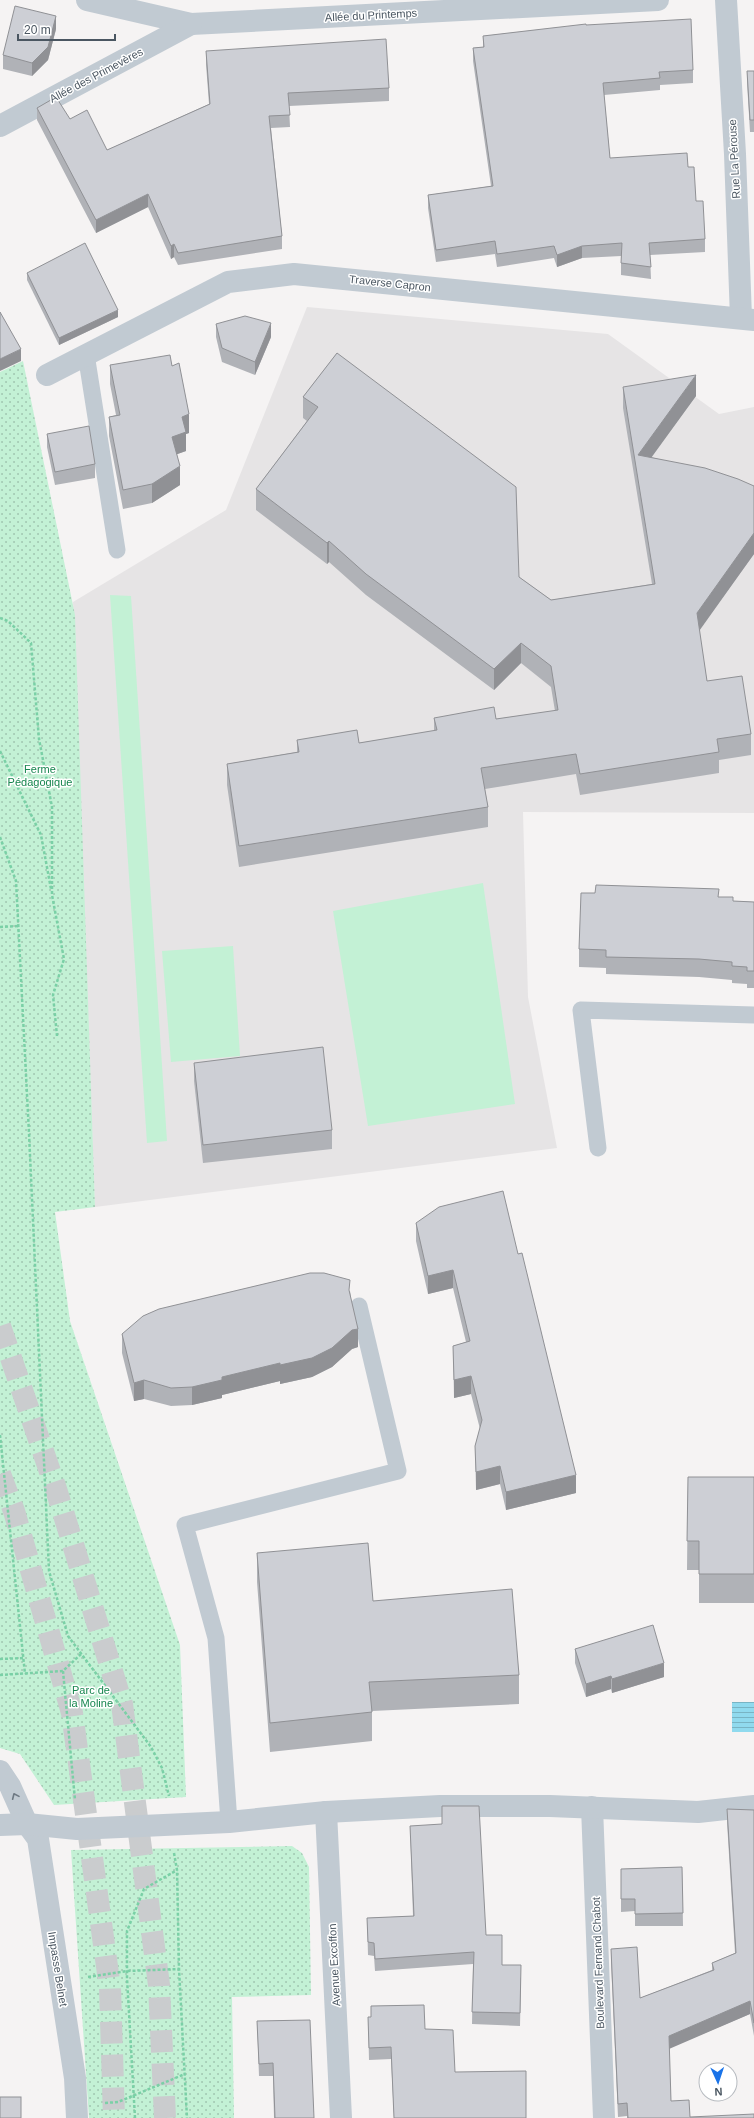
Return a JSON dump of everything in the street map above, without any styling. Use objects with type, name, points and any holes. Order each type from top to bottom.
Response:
[{"type":"street","name":"Allée du Printemps","points":[[87,0],[191,24],[658,0]]},
{"type":"street","name":"Rue La Pérouse","points":[[726,0],[744,155],[748,319]]},
{"type":"street","name":"Allée des Primevères","points":[[0,126],[191,24]]},
{"type":"street","name":"Traverse Capron","points":[[47,375],[228,282],[294,274],[748,319]]},
{"type":"street","name":"Impasse Belnet","points":[[0,1771],[10,1786],[26,1824],[38,1839],[75,2078],[77,2118]]},
{"type":"street","points":[[0,1825],[26,1824],[77,1829],[229,1822],[326,1812],[440,1806],[592,1808],[698,1812],[754,1806]]},
{"type":"street","name":"Boulevard Fernand Chabot","points":[[592,1808],[604,2118]]},
{"type":"street","name":"Avenue Excoffon","points":[[326,1812],[341,2118]]},
{"type":"lane","points":[[86,354],[117,550]]},
{"type":"lane","points":[[598,1148],[581,1010],[754,1014]]},
{"type":"lane","points":[[229,1822],[216,1638],[185,1525],[398,1471],[359,1306]]},
{"type":"path","points":[[0,618],[8,621],[31,643],[40,739],[52,807],[52,895]]},
{"type":"path","points":[[0,751],[41,835],[64,959],[53,995],[57,1036]]},
{"type":"path","points":[[0,837],[16,881],[49,1571],[60,1614],[68,1636],[151,1747],[162,1768],[170,1797]]},
{"type":"path","points":[[0,927],[18,926]]},
{"type":"path","points":[[0,1435],[25,1674]]},
{"type":"path","points":[[0,1675],[63,1671],[81,1654]]},
{"type":"path","points":[[0,1659],[24,1658]]},
{"type":"path","points":[[63,1671],[77,1829]]},
{"type":"path","points":[[173,1848],[177,1870],[179,1969],[187,2118]]},
{"type":"path","points":[[135,2118],[127,1971],[127,1931],[144,1889],[177,1870]]},
{"type":"path","points":[[118,1972],[179,1969]]},
{"type":"path","points":[[118,2102],[185,2074]]},
{"type":"shaded area","points":[[307,307],[608,334],[719,414],[754,407],[754,813],[523,812],[528,997],[557,1148],[95,1207],[73,602],[226,510]]},
{"type":"green space","name":"Parc de la Moline","points":[[23,361],[75,615],[95,1207],[55,1212],[70,1321],[180,1645],[186,1797],[54,1805],[20,1754],[0,1748],[0,372]]},
{"type":"green space","points":[[110,595],[131,596],[167,1141],[147,1143]]},
{"type":"green space","points":[[483,883],[515,1104],[368,1126],[333,911]]},
{"type":"green space","points":[[233,946],[240,1056],[171,1062],[162,951]]},
{"type":"green space","points":[[292,1846],[302,1853],[309,1867],[311,1995],[232,1997],[234,2118],[89,2118],[71,1850]]},
{"type":"water","points":[[732,1702],[754,1702],[754,1732],[732,1732]]},
{"type":"building","points":[[15,6],[56,16],[48,47],[32,63],[3,55]]},
{"type":"building","points":[[691,19],[693,70],[659,72],[660,78],[603,83],[610,158],[687,153],[688,167],[694,167],[696,201],[703,201],[705,239],[649,243],[651,267],[621,263],[622,243],[582,246],[557,255],[554,246],[497,254],[495,241],[436,250],[428,195],[493,186],[473,48],[484,47],[483,36],[586,24]]},
{"type":"building","points":[[386,39],[389,88],[288,93],[290,115],[269,116],[282,236],[178,253],[174,244],[171,246],[148,194],[96,220],[37,108],[56,97],[70,119],[87,110],[107,150],[210,104],[206,51]]},
{"type":"building","points":[[747,71],[754,71],[754,120],[750,120]]},
{"type":"building","points":[[85,243],[118,310],[59,338],[27,273]]},
{"type":"building","points":[[0,312],[21,349],[0,359]]},
{"type":"building","points":[[245,316],[271,323],[255,362],[222,348],[216,324]]},
{"type":"building","points":[[337,353],[516,487],[519,577],[551,600],[655,584],[623,387],[696,375],[638,455],[705,468],[754,486],[754,533],[697,613],[707,681],[742,676],[751,734],[717,739],[719,752],[580,774],[576,754],[481,768],[488,807],[239,846],[227,764],[299,752],[297,740],[357,730],[359,743],[437,730],[434,718],[494,707],[496,719],[558,710],[551,666],[521,643],[494,669],[366,574],[329,541],[327,543],[256,489],[318,407],[303,397]]},
{"type":"building","points":[[170,355],[172,366],[179,363],[189,414],[182,417],[186,432],[172,437],[180,466],[152,484],[123,490],[109,417],[120,415],[110,365]]},
{"type":"building","points":[[89,426],[95,464],[55,472],[47,434]]},
{"type":"building","points":[[596,885],[719,889],[718,897],[733,897],[733,901],[754,902],[754,971],[747,971],[747,967],[732,966],[732,962],[699,959],[606,957],[606,950],[579,949],[581,893],[595,893]]},
{"type":"building","points":[[323,1047],[332,1130],[203,1145],[194,1063]]},
{"type":"building","points":[[503,1191],[518,1254],[522,1253],[576,1475],[506,1492],[500,1466],[476,1472],[475,1446],[482,1420],[471,1376],[454,1380],[453,1346],[470,1341],[453,1270],[428,1276],[416,1223],[439,1207]]},
{"type":"building","points":[[310,1273],[324,1273],[350,1280],[349,1290],[358,1329],[352,1330],[332,1348],[312,1358],[280,1365],[280,1363],[222,1377],[222,1380],[192,1387],[171,1388],[144,1380],[134,1383],[122,1334],[143,1316],[159,1309]]},
{"type":"building","points":[[688,1477],[754,1477],[754,1574],[699,1574],[699,1541],[687,1541]]},
{"type":"building","points":[[368,1543],[373,1601],[512,1589],[519,1675],[369,1682],[372,1712],[270,1723],[257,1553]]},
{"type":"building","points":[[653,1625],[664,1663],[612,1679],[611,1676],[586,1684],[575,1649]]},
{"type":"building","points":[[442,1806],[479,1806],[486,1935],[502,1935],[502,1965],[521,1965],[520,2013],[472,2012],[474,1952],[375,1959],[374,1943],[368,1942],[367,1918],[414,1916],[410,1826],[442,1824]]},
{"type":"building","points":[[727,1809],[754,1810],[754,2023],[750,2001],[669,2036],[671,2101],[689,2100],[690,2117],[754,2114],[754,2118],[628,2118],[627,2103],[618,2104],[611,1949],[637,1947],[640,1998],[714,1970],[712,1963],[736,1953]]},
{"type":"building","points":[[682,1867],[683,1913],[635,1914],[635,1899],[621,1899],[621,1869]]},
{"type":"building","points":[[424,2005],[425,2029],[453,2030],[455,2072],[526,2071],[526,2118],[394,2118],[391,2047],[369,2048],[368,2017],[371,2017],[371,2006]]},
{"type":"building","points":[[310,2020],[314,2118],[275,2118],[273,2063],[259,2064],[257,2021]]},
{"type":"building","points":[[0,2097],[21,2097],[21,2118],[0,2118]]},
{"type":"tunnel","points":[[0,1326],[56,1489],[122,1704],[159,1985],[165,2118]]},
{"type":"tunnel","points":[[0,1474],[14,1511],[72,1713],[110,1988],[114,2118]]},
{"type":"park label","name":"Ferme Pédagogique","points":[[40,775]]}]
